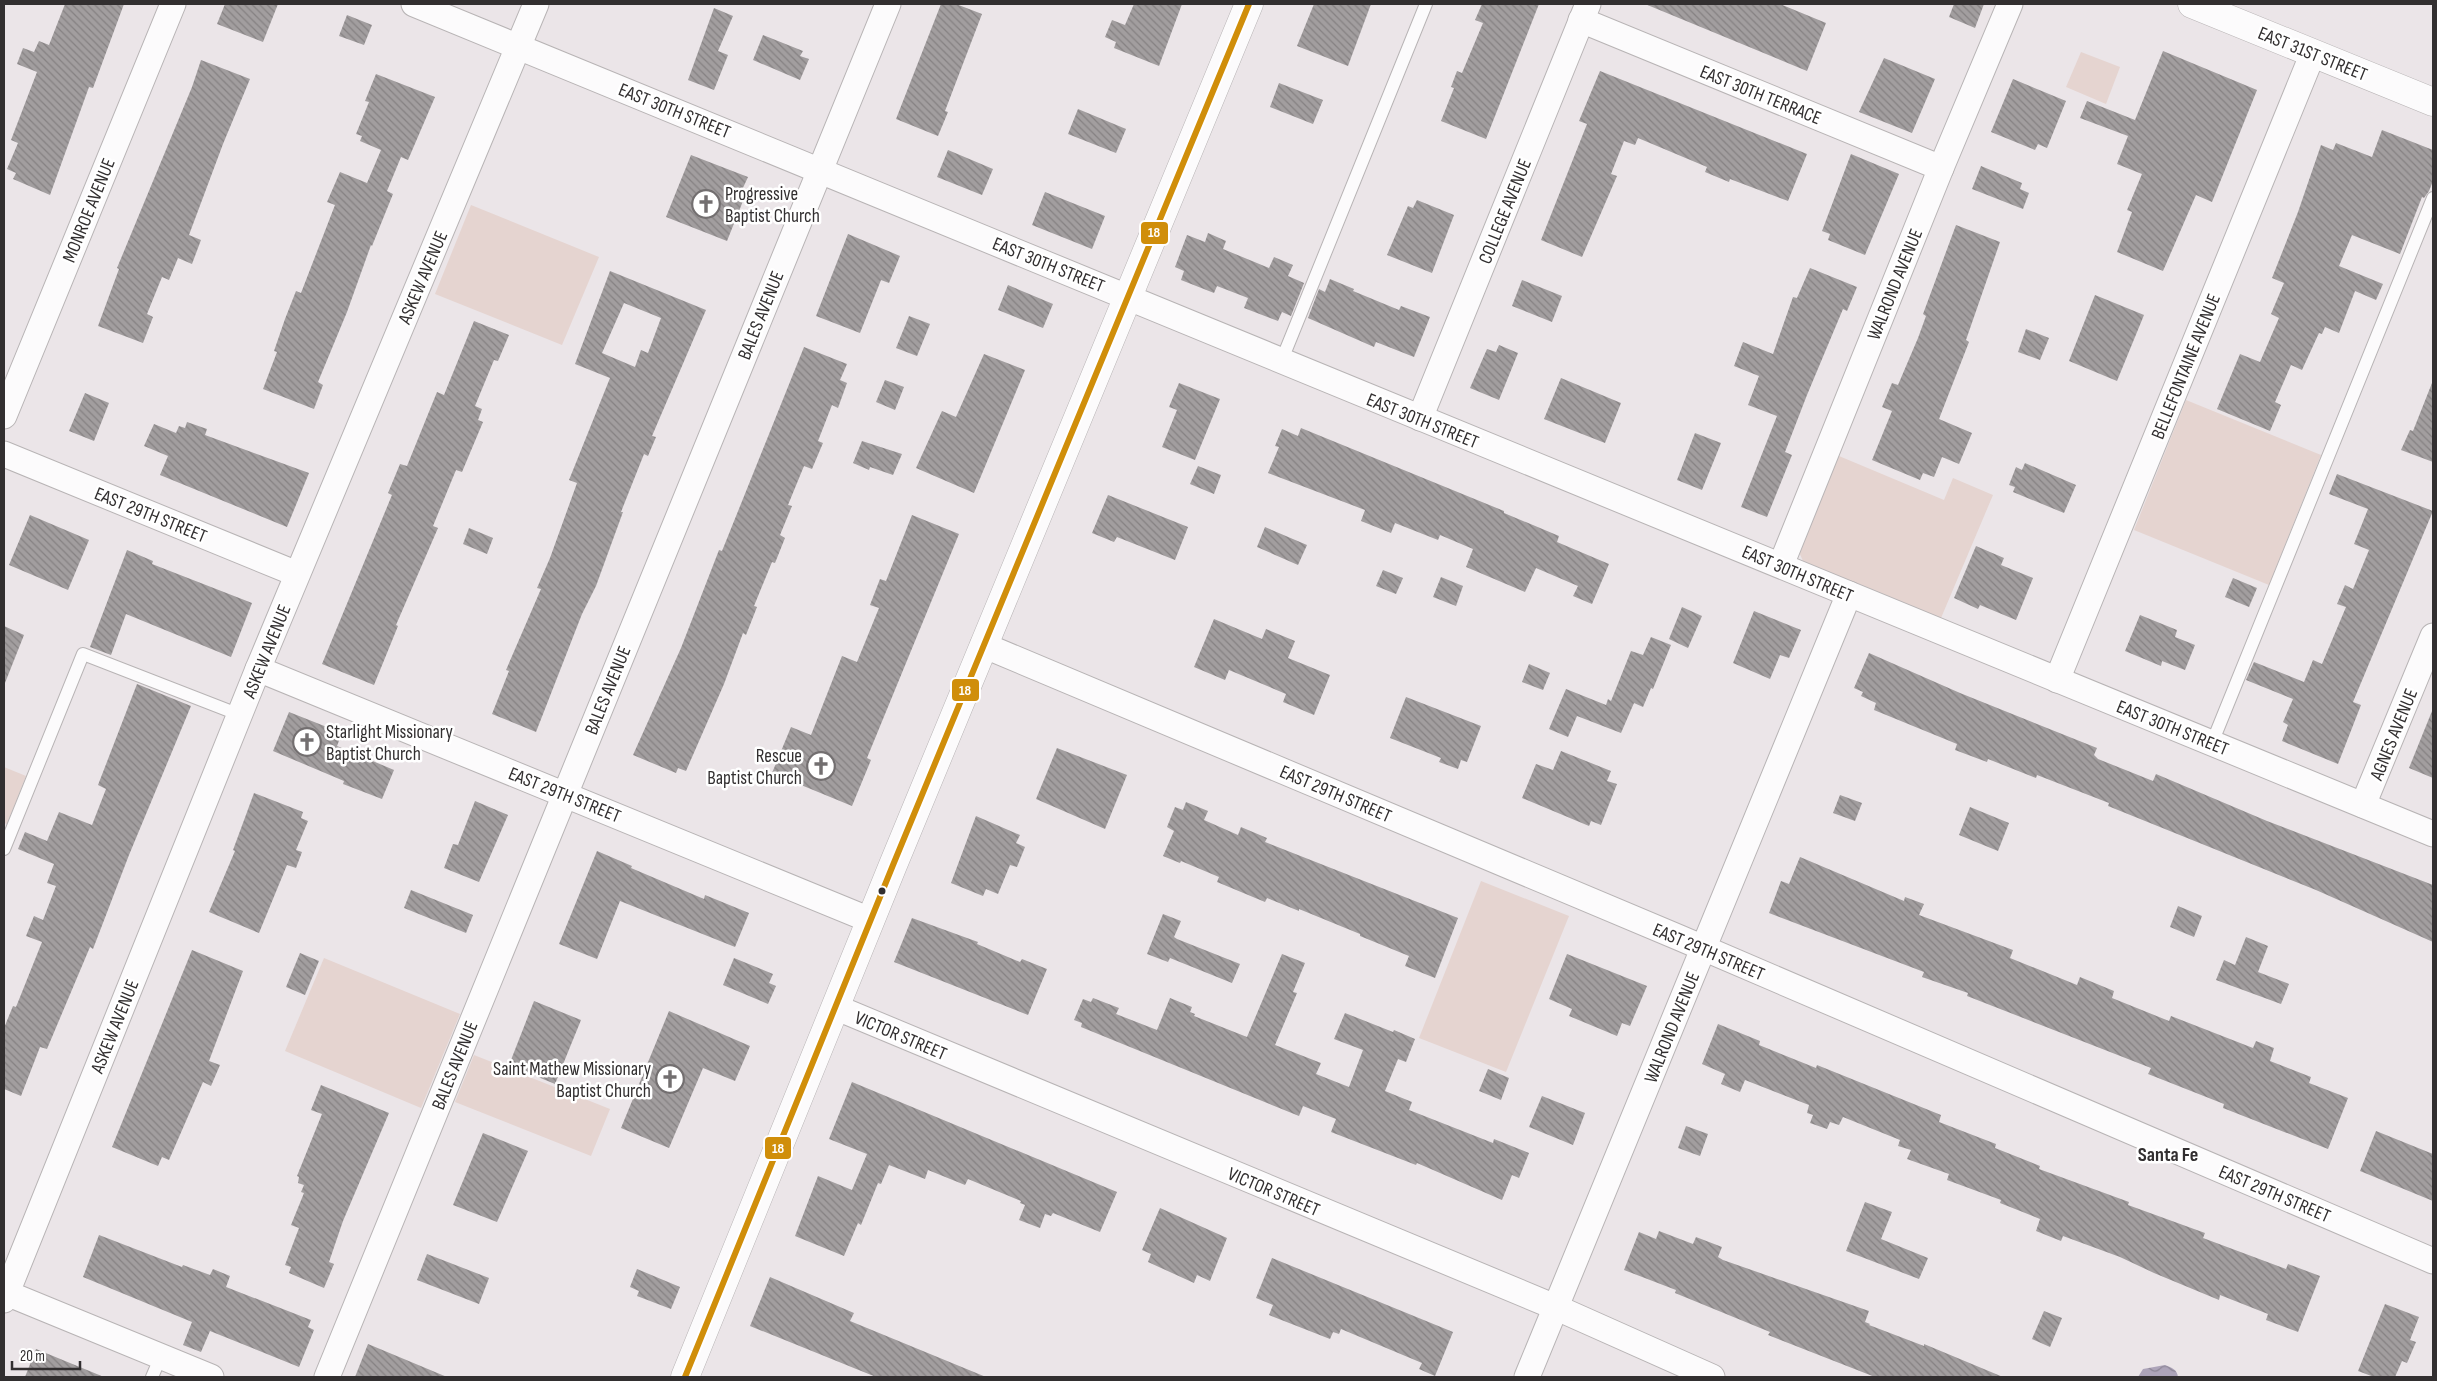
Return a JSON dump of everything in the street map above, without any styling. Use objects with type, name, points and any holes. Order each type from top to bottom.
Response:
[{"type":"street","name":"MONROE AVENUE","points":[[4,416],[173,4]]},
{"type":"street","name":"EAST 30TH STREET","points":[[414,4],[2433,834]]},
{"type":"street","name":"ASKEW AVENUE","points":[[5,1295],[258,669],[536,4]]},
{"type":"street","name":"BALES AVENUE","points":[[327,1377],[888,4]]},
{"type":"street","points":[[685,1377],[870,920],[1249,4]]},
{"type":"street","name":"WALROND AVENUE","points":[[1781,565],[1941,168],[2010,4]]},
{"type":"street","name":"EAST 31ST STREET","points":[[2192,4],[2433,102]]},
{"type":"street","name":"EAST 30TH TERRACE","points":[[1585,12],[1941,168]]},
{"type":"street","name":"COLLEGE AVENUE","points":[[1420,418],[1585,12]]},
{"type":"street","name":"BELLEFONTAINE AVENUE","points":[[2057,680],[2313,53]]},
{"type":"street","name":"EAST 29TH STREET","points":[[4,454],[298,574]]},
{"type":"street","name":"WALROND AVENUE","points":[[1527,1377],[1849,594]]},
{"type":"street","name":"AGNES AVENUE","points":[[2363,805],[2433,636]]},
{"type":"street","name":"EAST 29TH STREET","points":[[983,645],[1703,948],[2433,1261]]},
{"type":"street","name":"EAST 29TH STREET","points":[[258,669],[870,920]]},
{"type":"street","name":"VICTOR STREET","points":[[835,1007],[1555,1308],[1712,1377]]},
{"type":"street","points":[[5,1295],[156,1367],[210,1377]]},
{"type":"lane","points":[[1281,362],[1426,4]]},
{"type":"lane","points":[[2212,743],[2433,198]]},
{"type":"lane","points":[[4,849],[83,654],[240,715]]},
{"type":"shaded area","points":[[2081,52],[2120,67],[2106,104],[2066,87]]},
{"type":"shaded area","points":[[471,205],[599,257],[562,345],[435,294]]},
{"type":"shaded area","points":[[2186,400],[2321,455],[2269,585],[2134,530]]},
{"type":"shaded area","points":[[1839,456],[1944,500],[1953,478],[1993,495],[1941,618],[1803,561],[1799,552]]},
{"type":"shaded area","points":[[4,767],[26,776],[7,824],[4,823]]},
{"type":"shaded area","points":[[1481,881],[1569,916],[1506,1072],[1419,1038]]},
{"type":"shaded area","points":[[324,958],[460,1014],[421,1108],[285,1051]]},
{"type":"shaded area","points":[[474,1055],[610,1109],[591,1156],[455,1102]]},
{"type":"water","points":[[2165,1365],[2175,1370],[2178,1377],[2138,1377],[2143,1369]]},
{"type":"building","points":[[65,4],[124,4],[93,88],[89,87],[50,195],[13,179],[16,173],[7,169],[18,143],[11,140],[37,72],[17,64],[23,48],[34,52],[39,41],[49,45]]},
{"type":"building","points":[[225,4],[278,4],[263,42],[217,24]]},
{"type":"building","points":[[941,4],[956,4],[982,14],[945,111],[948,112],[938,136],[896,119]]},
{"type":"building","points":[[1134,4],[1182,4],[1159,66],[1114,48],[1116,42],[1105,37],[1112,20],[1125,25]]},
{"type":"building","points":[[1314,4],[1371,4],[1348,66],[1297,46]]},
{"type":"building","points":[[1482,4],[1539,4],[1486,139],[1441,121],[1454,88],[1451,87],[1457,71],[1462,73],[1483,23],[1475,20]]},
{"type":"building","points":[[1645,4],[1780,4],[1826,23],[1807,71]]},
{"type":"building","points":[[1954,4],[1984,4],[1975,28],[1949,17]]},
{"type":"building","points":[[714,8],[733,16],[718,51],[728,55],[714,90],[688,80]]},
{"type":"building","points":[[347,15],[372,25],[364,45],[339,36]]},
{"type":"building","points":[[763,35],[803,51],[800,56],[809,59],[800,80],[753,60]]},
{"type":"building","points":[[2163,51],[2257,90],[2212,202],[2196,195],[2163,271],[2117,252],[2132,212],[2127,210],[2142,174],[2117,164],[2128,136],[2080,118],[2087,101],[2135,120]]},
{"type":"building","points":[[1884,58],[1935,79],[1912,133],[1859,112]]},
{"type":"building","points":[[201,60],[250,79],[189,235],[201,240],[192,264],[178,258],[169,280],[162,277],[147,314],[153,317],[143,343],[98,326],[119,269],[117,268],[192,87]]},
{"type":"building","points":[[1600,71],[1807,154],[1788,201],[1730,179],[1729,182],[1705,172],[1707,167],[1638,138],[1635,145],[1624,141],[1611,174],[1617,176],[1582,257],[1541,240],[1587,124],[1579,121]]},
{"type":"building","points":[[376,74],[435,97],[408,160],[401,157],[387,191],[393,194],[371,245],[347,312],[318,382],[323,385],[314,409],[263,389],[277,352],[274,351],[285,319],[296,291],[301,293],[335,205],[327,202],[340,172],[367,183],[381,150],[360,141],[362,136],[356,134],[369,102],[365,101]]},
{"type":"building","points":[[2013,79],[2066,101],[2047,148],[2038,144],[2035,150],[1991,132]]},
{"type":"building","points":[[1279,83],[1323,100],[1313,124],[1270,107]]},
{"type":"building","points":[[1078,109],[1126,129],[1116,153],[1068,134]]},
{"type":"building","points":[[2382,130],[2433,150],[2433,181],[2429,191],[2424,198],[2422,197],[2400,254],[2352,235],[2339,266],[2383,284],[2376,300],[2355,291],[2339,333],[2325,327],[2322,334],[2319,333],[2302,370],[2291,365],[2275,402],[2281,405],[2270,431],[2217,409],[2240,354],[2260,362],[2279,318],[2271,314],[2284,283],[2272,278],[2298,212],[2321,145],[2333,150],[2336,143],[2372,157]]},
{"type":"building","points":[[948,150],[993,169],[982,195],[937,177]]},
{"type":"building","points":[[1851,154],[1899,174],[1865,255],[1828,240],[1830,234],[1822,231]]},
{"type":"building","name":"Progressive Baptist Church","points":[[691,155],[748,177],[742,190],[747,191],[727,241],[666,217]]},
{"type":"building","points":[[1981,166],[2022,183],[2020,189],[2029,193],[2023,209],[1972,189]]},
{"type":"building","points":[[1045,192],[1105,216],[1092,249],[1032,225]]},
{"type":"building","points":[[1417,200],[1454,215],[1432,273],[1387,255],[1408,206],[1413,208]]},
{"type":"building","points":[[1956,225],[2000,242],[1966,340],[1969,342],[1939,419],[1972,433],[1959,464],[1942,457],[1934,477],[1923,473],[1920,480],[1872,460],[1892,411],[1882,407],[1892,383],[1898,385],[1918,338],[1926,316],[1923,314]]},
{"type":"building","points":[[1208,233],[1226,241],[1223,249],[1269,268],[1274,257],[1293,265],[1288,276],[1304,283],[1291,316],[1282,312],[1278,321],[1244,308],[1248,298],[1217,286],[1214,293],[1181,280],[1184,271],[1175,267],[1187,235],[1205,242]]},
{"type":"building","points":[[848,234],[900,256],[889,283],[881,280],[860,333],[816,316]]},
{"type":"building","points":[[1810,268],[1857,287],[1847,311],[1843,309],[1807,395],[1785,452],[1792,455],[1767,517],[1741,507],[1777,416],[1748,405],[1759,376],[1734,366],[1743,342],[1773,354],[1793,297],[1797,298]]},
{"type":"building","points":[[610,271],[706,310],[652,436],[656,437],[648,456],[644,454],[621,512],[623,512],[596,586],[582,614],[536,732],[492,714],[509,671],[506,670],[541,589],[537,588],[577,483],[569,480],[610,378],[575,364]],"holes":[[[624,303],[661,318],[648,353],[641,350],[635,367],[602,353]]]},
{"type":"building","points":[[1330,279],[1354,289],[1353,291],[1399,310],[1401,306],[1430,317],[1414,357],[1376,342],[1374,347],[1308,318],[1319,289],[1325,292]]},
{"type":"building","points":[[1522,280],[1562,296],[1552,322],[1512,306]]},
{"type":"building","points":[[1008,285],[1053,304],[1043,328],[998,310]]},
{"type":"building","points":[[2095,295],[2144,315],[2117,381],[2069,361]]},
{"type":"building","points":[[909,316],[930,324],[917,356],[896,348]]},
{"type":"building","points":[[474,321],[509,335],[498,361],[494,360],[475,406],[482,409],[478,420],[483,422],[462,472],[456,470],[433,526],[438,528],[396,625],[398,626],[374,685],[322,664],[392,495],[388,493],[400,464],[407,466],[437,392],[444,395]]},
{"type":"building","points":[[2026,329],[2049,338],[2040,360],[2018,352]]},
{"type":"building","points":[[1499,345],[1518,353],[1499,400],[1470,388],[1487,349],[1496,352]]},
{"type":"building","points":[[804,347],[847,364],[840,380],[847,383],[838,408],[832,405],[818,441],[823,443],[812,469],[804,466],[788,505],[792,506],[780,535],[785,538],[775,563],[772,562],[754,606],[757,607],[746,635],[743,633],[724,684],[686,771],[678,768],[676,773],[633,755],[681,648],[719,550],[722,551]]},
{"type":"building","points":[[984,354],[1025,370],[974,493],[916,468],[942,411],[956,417]]},
{"type":"building","points":[[1561,378],[1621,403],[1605,443],[1544,419]]},
{"type":"building","points":[[885,380],[904,387],[895,410],[876,402]]},
{"type":"building","points":[[1179,383],[1220,399],[1195,460],[1162,447],[1177,410],[1169,407]]},
{"type":"building","points":[[2432,383],[2433,462],[2401,450],[2410,430],[2413,431]]},
{"type":"building","points":[[85,393],[109,403],[94,441],[69,431]]},
{"type":"building","points":[[187,422],[207,429],[205,435],[309,473],[287,527],[160,475],[168,456],[144,446],[154,424],[176,433],[179,426],[185,428]]},
{"type":"building","points":[[1301,428],[1504,511],[1504,513],[1559,536],[1557,542],[1609,564],[1592,604],[1573,596],[1578,586],[1536,568],[1525,592],[1466,567],[1473,549],[1440,535],[1438,540],[1395,523],[1391,533],[1361,521],[1365,510],[1268,473],[1279,447],[1275,446],[1282,429],[1298,436]]},
{"type":"building","points":[[1695,433],[1721,443],[1702,490],[1677,480]]},
{"type":"building","points":[[862,441],[902,454],[893,475],[870,467],[869,470],[853,463]]},
{"type":"building","points":[[2025,463],[2076,485],[2064,513],[2013,492],[2015,487],[2009,485],[2016,467],[2022,470]]},
{"type":"building","points":[[1198,466],[1221,475],[1214,494],[1190,484]]},
{"type":"building","points":[[2337,474],[2433,511],[2353,702],[2361,705],[2338,764],[2282,741],[2288,725],[2283,722],[2293,699],[2246,680],[2254,662],[2304,682],[2313,660],[2322,664],[2346,607],[2337,604],[2345,585],[2353,589],[2369,550],[2354,544],[2368,509],[2329,494]]},
{"type":"building","points":[[1108,495],[1188,527],[1175,560],[1117,537],[1114,542],[1092,533]]},
{"type":"building","points":[[30,515],[89,540],[68,590],[9,565]]},
{"type":"building","points":[[912,515],[959,534],[867,758],[871,760],[852,806],[772,773],[791,727],[811,735],[842,656],[857,662],[879,608],[870,605],[880,579],[886,581]]},
{"type":"building","points":[[1265,527],[1307,545],[1298,565],[1257,547]]},
{"type":"building","points":[[469,528],[493,538],[487,554],[463,544]]},
{"type":"building","points":[[1976,546],[2004,558],[2001,565],[2033,578],[2016,620],[1980,605],[1978,609],[1954,598]]},
{"type":"building","points":[[127,550],[153,561],[152,564],[252,603],[231,657],[126,614],[111,655],[90,647]]},
{"type":"building","points":[[1383,570],[1403,578],[1396,594],[1376,586]]},
{"type":"building","points":[[1441,577],[1463,586],[1456,606],[1433,597]]},
{"type":"building","points":[[2233,578],[2257,588],[2249,607],[2225,597]]},
{"type":"building","points":[[1682,607],[1702,616],[1688,648],[1669,639]]},
{"type":"building","points":[[1754,611],[1801,630],[1789,658],[1780,655],[1770,679],[1733,663]]},
{"type":"building","points":[[2140,615],[2177,630],[2175,637],[2195,645],[2185,670],[2162,661],[2161,666],[2125,651]]},
{"type":"building","points":[[1214,619],[1262,639],[1266,629],[1295,641],[1288,658],[1330,675],[1314,715],[1283,702],[1286,694],[1229,670],[1225,680],[1194,667]]},
{"type":"building","points":[[4,626],[24,635],[5,683],[4,682]]},
{"type":"building","points":[[1651,637],[1671,645],[1653,689],[1651,688],[1643,707],[1634,703],[1621,733],[1577,716],[1568,737],[1549,729],[1566,689],[1606,705],[1608,699],[1611,701],[1631,651],[1643,655]]},
{"type":"building","points":[[1869,653],[1960,693],[2097,748],[2094,755],[2098,759],[2153,781],[2156,774],[2267,821],[2433,885],[2433,942],[2316,890],[2108,806],[2109,803],[2037,775],[2036,778],[1988,759],[1987,762],[1955,750],[1957,744],[1874,710],[1876,703],[1861,696],[1863,692],[1854,688]]},
{"type":"building","points":[[1529,664],[1550,673],[1543,690],[1522,682]]},
{"type":"building","points":[[137,684],[191,706],[129,855],[93,949],[90,947],[47,1049],[40,1047],[21,1096],[4,1089],[4,1028],[13,1006],[16,1007],[42,942],[26,936],[34,916],[43,920],[56,886],[47,883],[54,864],[18,849],[25,832],[47,841],[59,812],[92,825],[106,789],[98,785]]},
{"type":"building","points":[[1406,697],[1481,726],[1467,762],[1461,760],[1458,769],[1439,762],[1441,758],[1390,738]]},
{"type":"building","points":[[2433,711],[2433,778],[2409,768]]},
{"type":"building","points":[[289,712],[342,733],[337,746],[394,770],[382,799],[343,784],[344,781],[273,751]]},
{"type":"building","points":[[1057,748],[1127,775],[1105,829],[1036,799]]},
{"type":"building","points":[[1561,751],[1611,771],[1607,781],[1617,784],[1601,825],[1591,821],[1589,826],[1522,798],[1536,764],[1553,770]]},
{"type":"building","points":[[254,793],[303,812],[301,818],[308,821],[296,850],[302,852],[296,868],[287,865],[259,933],[209,912],[235,851],[233,850]]},
{"type":"building","points":[[1840,795],[1862,803],[1855,821],[1833,813]]},
{"type":"building","points":[[475,801],[508,815],[479,882],[444,868],[453,844],[458,845]]},
{"type":"building","points":[[1186,802],[1208,811],[1204,820],[1238,835],[1241,827],[1267,838],[1265,842],[1458,918],[1435,978],[1405,966],[1409,956],[1360,936],[1360,934],[1267,898],[1265,902],[1217,882],[1219,877],[1181,861],[1180,863],[1163,856],[1174,831],[1167,827],[1175,807],[1183,810]]},
{"type":"building","points":[[1970,807],[2009,823],[1998,851],[1959,835]]},
{"type":"building","points":[[976,816],[1020,835],[1016,843],[1025,847],[1017,867],[1010,865],[998,894],[986,889],[983,896],[951,883]]},
{"type":"building","points":[[597,851],[632,866],[631,868],[704,899],[705,895],[749,913],[735,947],[620,901],[597,959],[559,944]]},
{"type":"building","points":[[1800,857],[1904,901],[1905,897],[1924,904],[1919,915],[2013,950],[2010,958],[2077,985],[2080,977],[2114,991],[2112,998],[2169,1021],[2171,1016],[2253,1048],[2256,1041],[2274,1048],[2270,1061],[2311,1077],[2309,1083],[2348,1098],[2328,1149],[2223,1108],[2224,1104],[2148,1074],[2151,1068],[1967,996],[1968,993],[1922,977],[1924,972],[1769,913],[1781,881],[1789,884]]},
{"type":"building","points":[[411,890],[473,915],[466,933],[404,908]]},
{"type":"building","points":[[2178,906],[2202,916],[2194,937],[2170,927]]},
{"type":"building","points":[[1163,914],[1181,921],[1174,937],[1177,939],[1240,964],[1232,983],[1170,958],[1168,962],[1147,954]]},
{"type":"building","points":[[912,918],[978,942],[977,944],[1020,962],[1022,959],[1047,969],[1028,1015],[894,962]]},
{"type":"building","points":[[2246,937],[2268,946],[2258,972],[2289,984],[2281,1004],[2216,980],[2224,960],[2235,965]]},
{"type":"building","points":[[192,950],[243,971],[209,1061],[220,1065],[211,1086],[203,1082],[169,1160],[162,1157],[158,1166],[112,1147]]},
{"type":"building","points":[[300,953],[319,961],[305,995],[286,987]]},
{"type":"building","points":[[1282,954],[1305,963],[1293,992],[1297,993],[1275,1045],[1321,1063],[1316,1074],[1349,1087],[1363,1050],[1334,1039],[1345,1013],[1415,1039],[1406,1062],[1398,1059],[1385,1091],[1412,1102],[1409,1110],[1493,1143],[1494,1139],[1529,1153],[1519,1178],[1512,1175],[1502,1200],[1417,1163],[1416,1165],[1331,1132],[1336,1119],[1303,1106],[1299,1116],[1081,1027],[1082,1023],[1074,1020],[1083,999],[1091,1002],[1093,998],[1119,1008],[1116,1014],[1157,1030],[1170,998],[1192,1007],[1190,1012],[1195,1014],[1194,1016],[1247,1037]]},
{"type":"building","points":[[1567,954],[1647,986],[1630,1026],[1622,1023],[1617,1036],[1569,1016],[1572,1009],[1549,999]]},
{"type":"building","points":[[734,958],[773,974],[769,983],[776,986],[768,1004],[723,985]]},
{"type":"building","points":[[534,1001],[581,1020],[555,1084],[509,1065]]},
{"type":"building","name":"Saint Mathew Missionary Baptist Church","points":[[669,1011],[750,1046],[735,1081],[703,1068],[669,1148],[621,1128]]},
{"type":"building","points":[[1718,1024],[1760,1041],[1759,1045],[1816,1068],[1817,1065],[1941,1115],[1939,1122],[1996,1144],[1995,1148],[2040,1166],[2039,1169],[2129,1202],[2128,1205],[2205,1233],[2203,1238],[2286,1269],[2288,1264],[2320,1276],[2298,1332],[2266,1320],[2268,1314],[2220,1295],[2219,1300],[2120,1257],[2063,1236],[2061,1241],[2036,1231],[2040,1219],[2000,1203],[2001,1200],[1947,1180],[1949,1174],[1907,1159],[1911,1150],[1898,1146],[1900,1140],[1843,1117],[1839,1125],[1830,1122],[1827,1129],[1810,1123],[1813,1115],[1807,1113],[1809,1105],[1745,1080],[1740,1092],[1721,1084],[1725,1074],[1702,1064]]},
{"type":"building","points":[[1488,1069],[1509,1078],[1501,1100],[1479,1091]]},
{"type":"building","points":[[852,1082],[1117,1192],[1100,1232],[1053,1213],[1051,1216],[1045,1214],[1040,1228],[1019,1220],[1025,1205],[1020,1203],[1021,1201],[968,1179],[965,1185],[928,1170],[925,1179],[889,1165],[881,1184],[878,1183],[861,1225],[858,1223],[844,1256],[795,1236],[818,1176],[852,1190],[867,1154],[829,1139]]},
{"type":"building","points":[[321,1085],[389,1113],[343,1221],[329,1262],[334,1264],[324,1288],[289,1273],[291,1267],[285,1265],[299,1228],[291,1225],[304,1193],[301,1192],[304,1185],[298,1183],[299,1177],[297,1176],[322,1114],[311,1110]]},
{"type":"building","points":[[1542,1096],[1585,1113],[1573,1145],[1529,1127]]},
{"type":"building","points":[[1686,1126],[1708,1134],[1700,1156],[1678,1148]]},
{"type":"building","points":[[2376,1131],[2433,1154],[2433,1201],[2360,1171]]},
{"type":"building","points":[[483,1133],[528,1151],[497,1222],[453,1205]]},
{"type":"building","points":[[1865,1202],[1892,1212],[1881,1239],[1928,1258],[1919,1279],[1846,1251]]},
{"type":"building","points":[[1160,1208],[1227,1238],[1210,1281],[1197,1275],[1194,1283],[1148,1262],[1151,1254],[1142,1250]]},
{"type":"building","points":[[1659,1231],[1693,1244],[1696,1237],[1722,1247],[1718,1257],[1723,1260],[1869,1311],[1865,1322],[1869,1325],[1924,1346],[1924,1344],[2003,1377],[1875,1377],[1768,1335],[1770,1332],[1675,1293],[1676,1290],[1624,1270],[1639,1232],[1656,1239]]},
{"type":"building","points":[[99,1235],[182,1267],[183,1265],[210,1275],[213,1269],[230,1276],[226,1287],[311,1320],[308,1327],[314,1330],[299,1367],[210,1331],[201,1352],[183,1345],[192,1322],[83,1277]]},
{"type":"building","points":[[427,1254],[489,1278],[479,1304],[417,1280]]},
{"type":"building","points":[[1272,1258],[1453,1332],[1435,1376],[1419,1369],[1422,1363],[1341,1329],[1339,1334],[1333,1332],[1330,1339],[1269,1315],[1273,1305],[1256,1298]]},
{"type":"building","points":[[637,1269],[680,1287],[671,1309],[637,1296],[639,1291],[630,1287]]},
{"type":"building","points":[[770,1277],[854,1313],[850,1321],[986,1377],[876,1377],[750,1326]]},
{"type":"building","points":[[2385,1304],[2419,1317],[2410,1340],[2416,1342],[2407,1363],[2402,1361],[2395,1377],[2374,1377],[2358,1371]]},
{"type":"building","points":[[2044,1311],[2062,1318],[2050,1347],[2032,1339]]},
{"type":"building","points":[[368,1344],[447,1377],[355,1377]]},
{"type":"building","points":[[36,1349],[104,1377],[25,1377]]},
{"type":"transit line","name":"18","points":[[685,1377],[893,865],[1249,4]]},
{"type":"place","name":"Progressive Baptist Church","points":[[706,204]]},
{"type":"place","name":"Starlight Missionary Baptist Church","points":[[307,742]]},
{"type":"place","name":"Rescue Baptist Church","points":[[821,766]]},
{"type":"place","name":"Saint Mathew Missionary Baptist Church","points":[[670,1079]]},
{"type":"district","name":"Santa Fe","points":[[2168,1154]]}]
